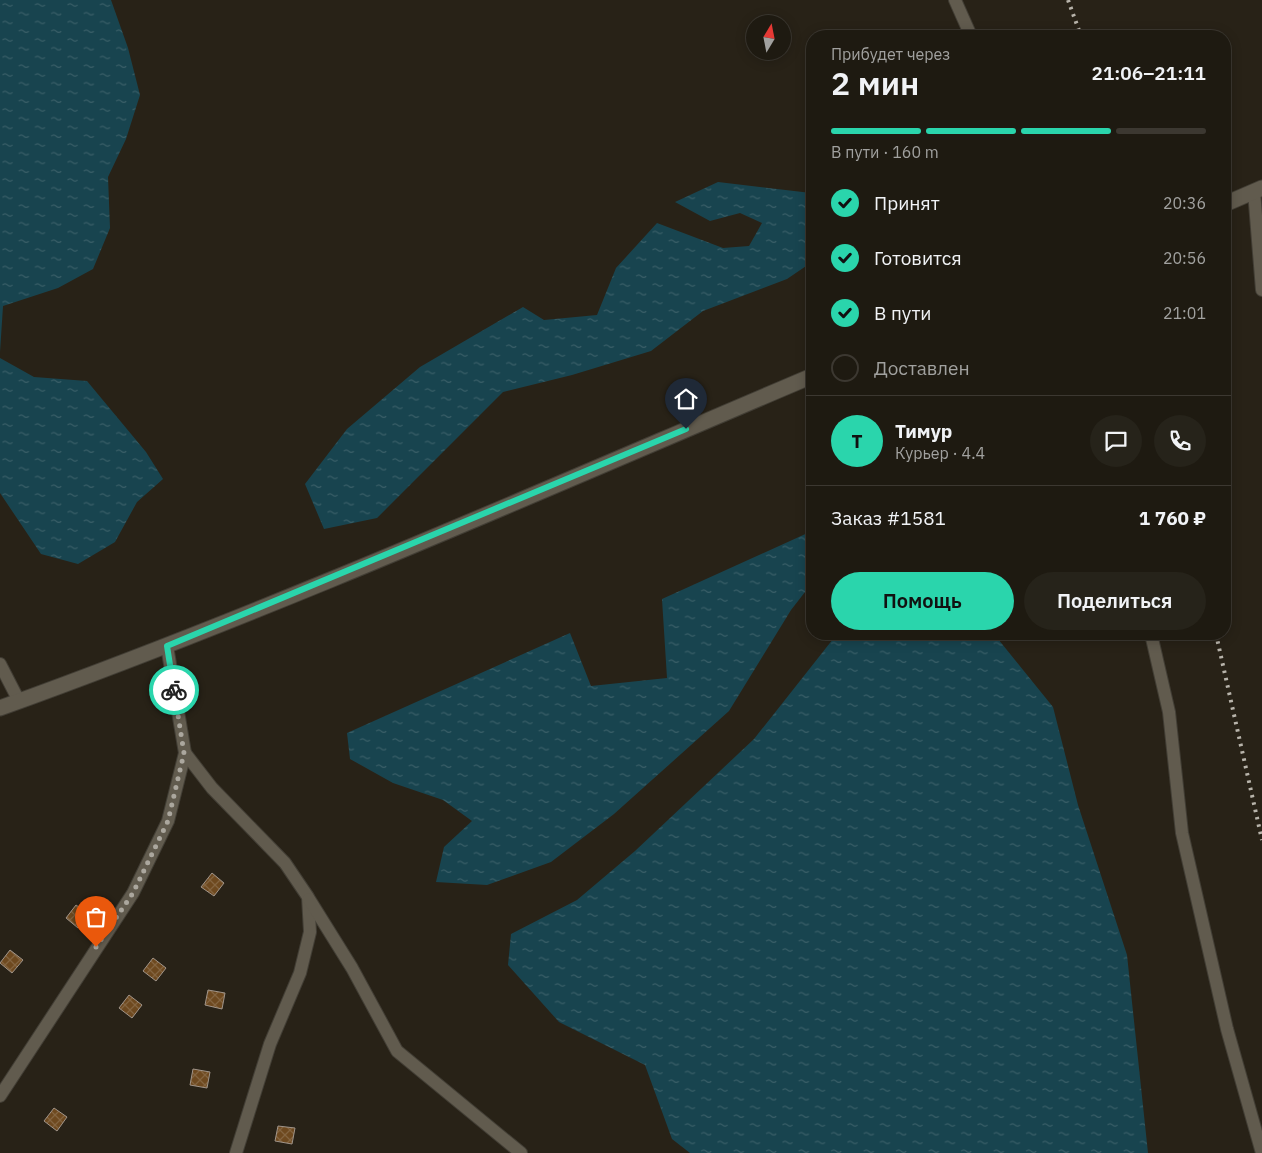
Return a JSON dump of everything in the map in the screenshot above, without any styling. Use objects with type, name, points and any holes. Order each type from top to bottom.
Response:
[{"type":"street","points":[[1231,201],[1258,190]]},
{"type":"street","points":[[0,708],[167,646],[806,379]]},
{"type":"lane","points":[[955,0],[968,30]]},
{"type":"lane","points":[[1258,190],[1262,290]]},
{"type":"lane","points":[[1152,640],[1169,712],[1182,833],[1227,1029],[1262,1153]]},
{"type":"lane","points":[[0,1096],[133,893],[168,821],[184,753],[167,646]]},
{"type":"lane","points":[[0,664],[19,701]]},
{"type":"lane","points":[[184,753],[212,788],[285,863],[352,968],[397,1051],[521,1153]]},
{"type":"lane","points":[[236,1153],[270,1044],[300,973],[310,932],[308,897]]},
{"type":"water","points":[[0,0],[111,0],[128,48],[140,95],[126,139],[108,177],[110,228],[93,269],[58,288],[3,306],[0,352]]},
{"type":"water","points":[[718,182],[806,192],[806,266],[787,279],[703,311],[651,351],[572,375],[503,392],[377,518],[324,529],[305,484],[347,429],[420,367],[523,307],[544,320],[597,315],[616,268],[657,223],[723,248],[749,246],[762,223],[740,213],[710,221],[675,202]]},
{"type":"water","points":[[0,358],[34,377],[87,381],[146,452],[163,479],[137,502],[115,542],[78,564],[41,554],[0,493]]},
{"type":"water","points":[[806,534],[806,591],[791,610],[729,711],[614,814],[551,862],[487,885],[436,882],[444,847],[472,821],[443,800],[393,783],[350,759],[347,733],[570,633],[591,686],[667,678],[662,599]]},
{"type":"water","points":[[832,640],[999,640],[1053,707],[1078,805],[1127,955],[1148,1153],[690,1153],[672,1139],[645,1065],[559,1022],[508,965],[511,934],[577,900],[635,851],[754,739]]},
{"type":"building","points":[[212,873],[224,883],[214,896],[201,887]]},
{"type":"building","points":[[76,905],[89,914],[78,928],[66,918]]},
{"type":"building","points":[[10,950],[23,960],[12,973],[0,963]]},
{"type":"building","points":[[153,958],[166,968],[156,981],[143,971]]},
{"type":"building","points":[[208,990],[225,993],[222,1009],[205,1005]]},
{"type":"building","points":[[129,995],[142,1005],[132,1018],[119,1008]]},
{"type":"building","points":[[193,1069],[210,1072],[207,1088],[190,1085]]},
{"type":"building","points":[[54,1108],[67,1117],[57,1131],[44,1121]]},
{"type":"building","points":[[278,1126],[295,1128],[292,1144],[275,1141]]},
{"type":"railway","points":[[1068,0],[1079,30]]},
{"type":"railway","points":[[1217,640],[1262,840]]},
{"type":"way so far","points":[[96,947],[133,893],[168,821],[184,753],[174,690]]},
{"type":"route","points":[[174,690],[167,646],[686,429]]}]
